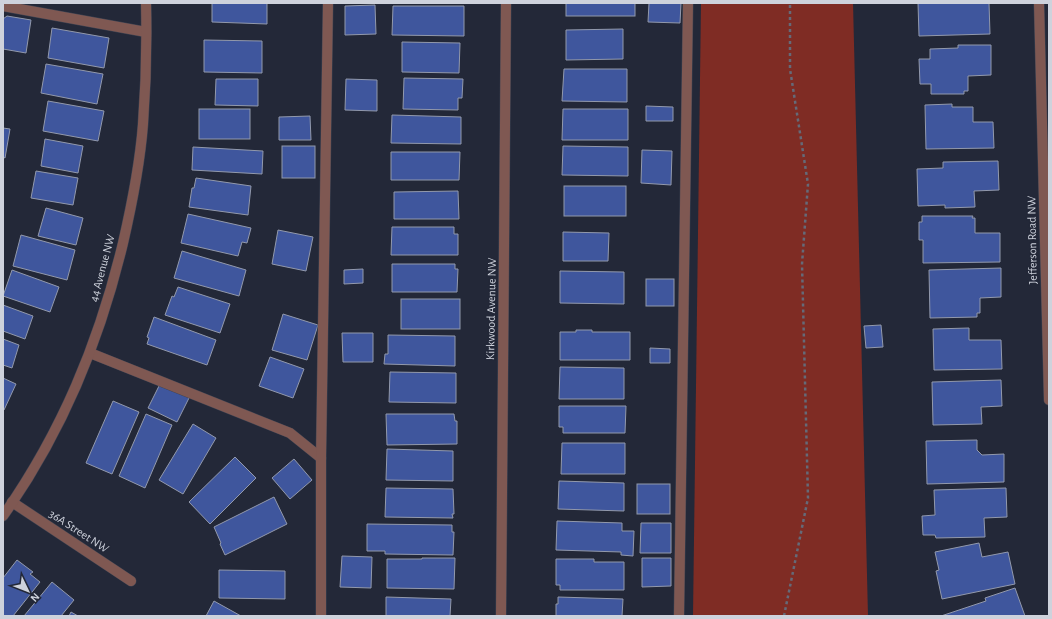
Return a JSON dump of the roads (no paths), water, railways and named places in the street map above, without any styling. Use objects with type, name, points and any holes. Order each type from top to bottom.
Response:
[{"type":"street","name":"44 Avenue NW","points":[[3,516],[50,441],[70,400],[90,353],[114,281],[131,208],[140,156],[143,124],[146,3]]},
{"type":"street","points":[[321,616],[328,3]]},
{"type":"street","name":"Kirkwood Avenue NW","points":[[501,616],[506,3]]},
{"type":"street","points":[[679,616],[688,3]]},
{"type":"street","name":"Jefferson Road NW","points":[[1039,3],[1045,79],[1049,400]]},
{"type":"street","points":[[3,6],[146,32]]},
{"type":"street","points":[[90,353],[290,433],[322,458]]},
{"type":"street","name":"36A Street NW","points":[[12,502],[131,581]]}]
